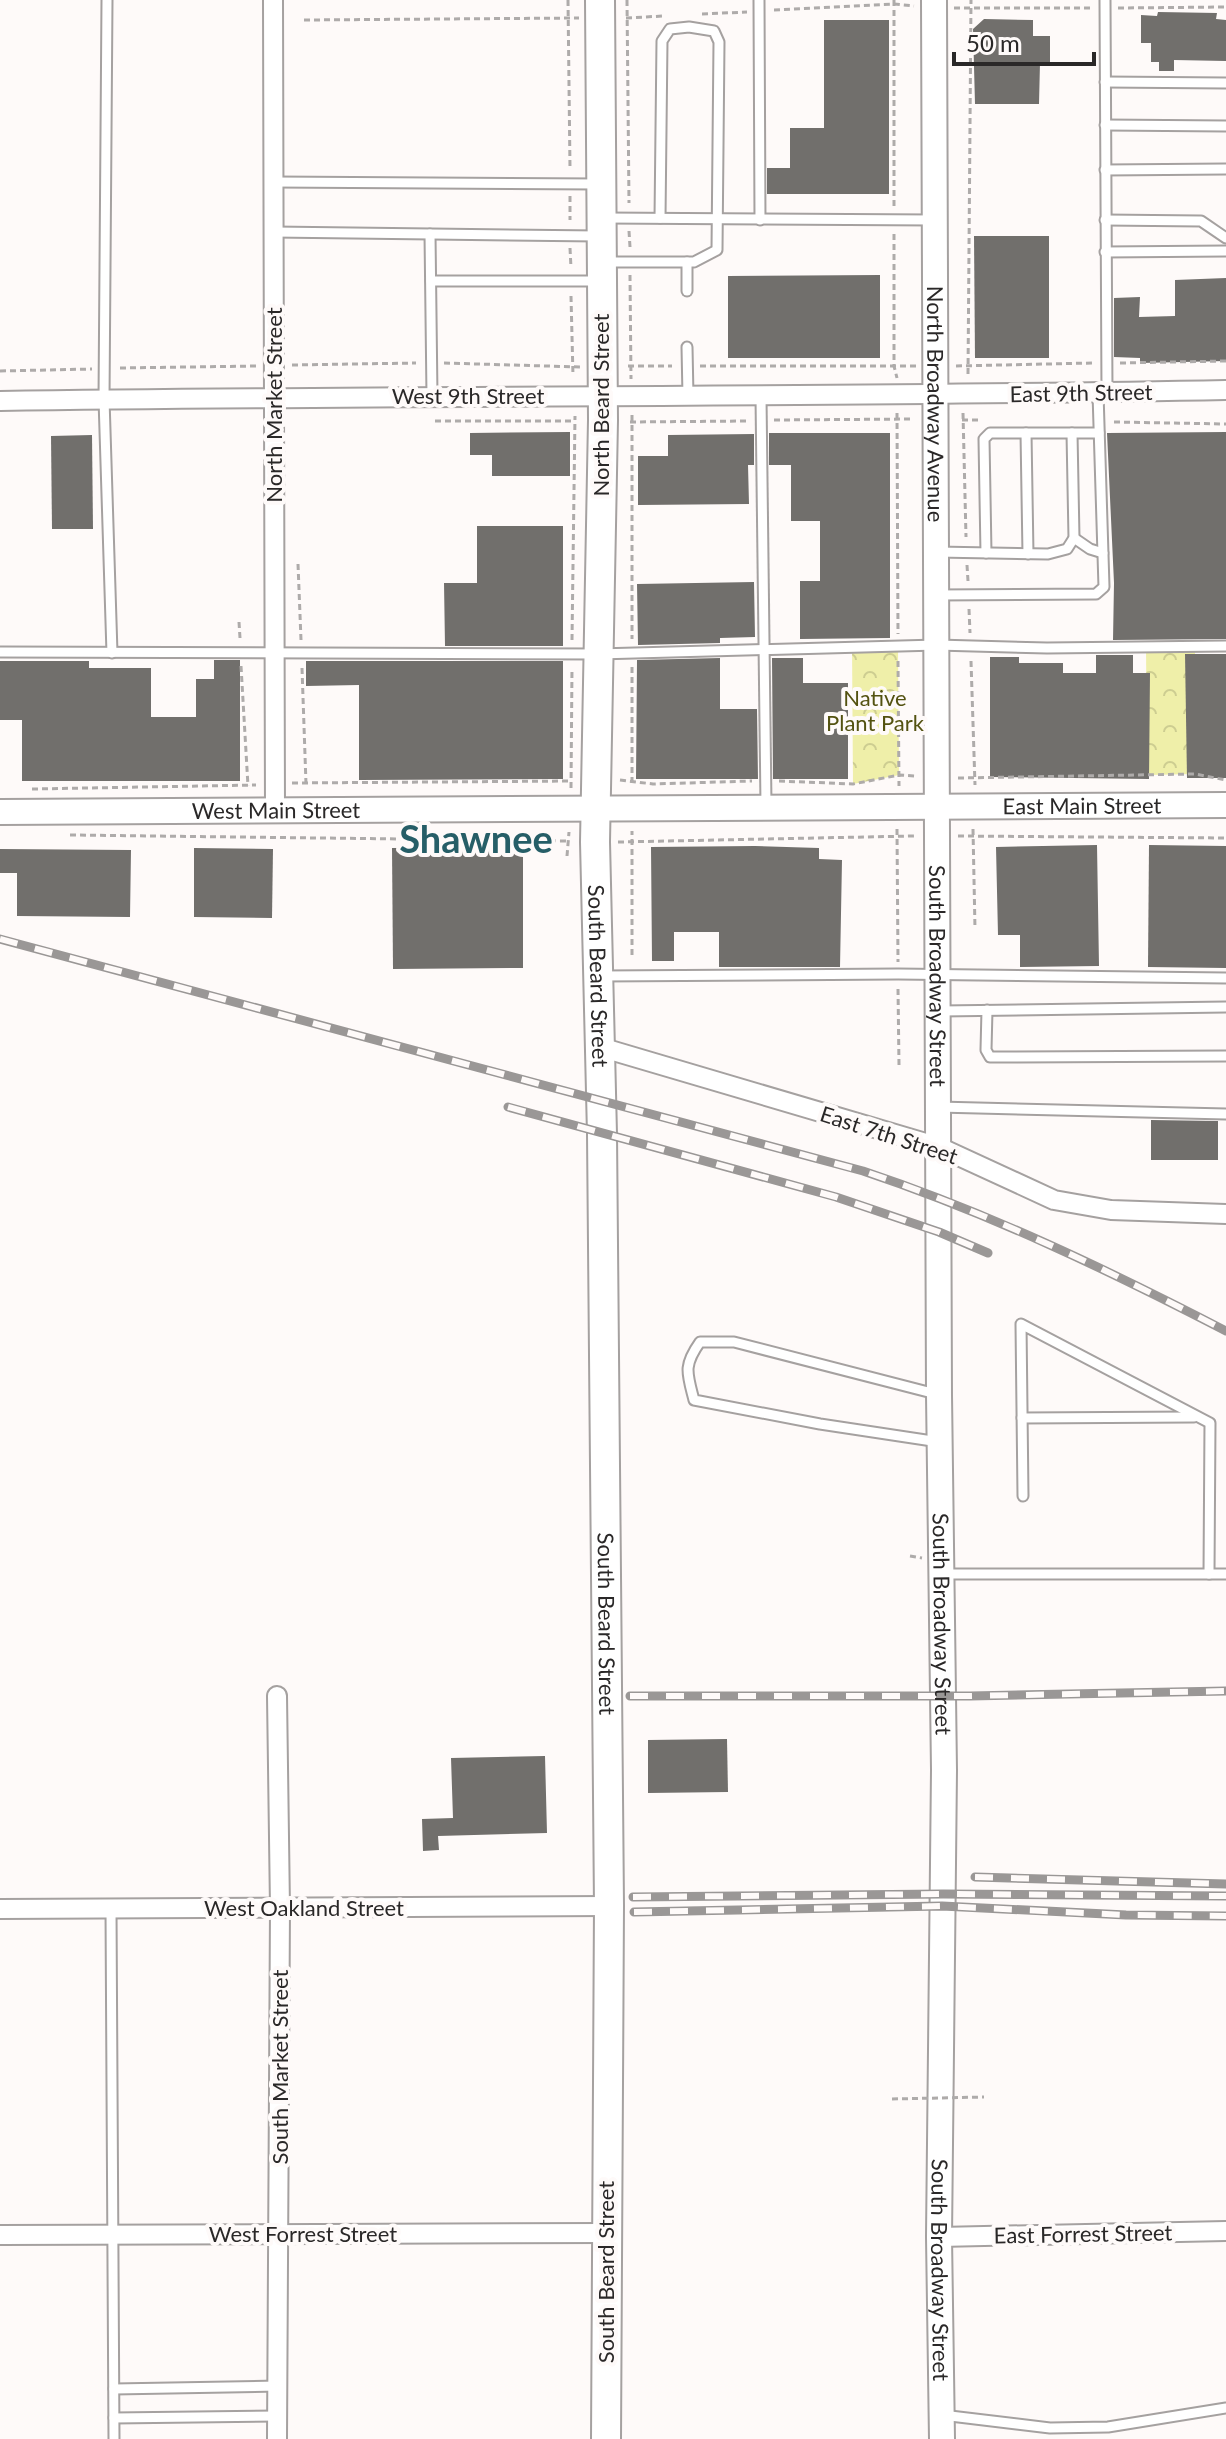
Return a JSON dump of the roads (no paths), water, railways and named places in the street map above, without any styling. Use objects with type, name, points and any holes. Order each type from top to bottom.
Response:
[{"type":"main road","name":"North Beard Street","points":[[584,809],[589,408],[601,249],[600,0]]},
{"type":"main road","name":"South Beard Street","points":[[584,809],[582,842],[597,976],[600,1047],[609,1906],[606,2439]]},
{"type":"street","name":"North Market Street","points":[[273,0],[275,811]]},
{"type":"street","name":"North Broadway Avenue","points":[[934,0],[938,807]]},
{"type":"street","name":"East 9th Street","points":[[936,395],[1226,390]]},
{"type":"street","name":"West 9th Street","points":[[0,401],[432,396],[589,408],[632,396],[936,395]]},
{"type":"street","name":"East Main Street","points":[[938,807],[1226,805]]},
{"type":"street","name":"West Main Street","points":[[0,812],[938,807]]},
{"type":"street","name":"South Broadway Street","points":[[938,807],[939,1395],[944,1786],[939,2237],[942,2427]]},
{"type":"street","name":"East 7th Street","points":[[600,1047],[939,1147],[1054,1200],[1111,1210],[1226,1214]]},
{"type":"street","name":"South Market Street","points":[[277,1696],[280,1908],[277,2439]]},
{"type":"street","name":"West Oakland Street","points":[[0,1909],[609,1906]]},
{"type":"street","name":"East Forrest Street","points":[[939,2237],[1226,2231]]},
{"type":"street","name":"West Forrest Street","points":[[0,2235],[606,2233]]},
{"type":"lane","points":[[107,0],[104,399],[112,653]]},
{"type":"lane","points":[[759,0],[760,220]]},
{"type":"lane","points":[[937,595],[1096,594],[1104,587],[1098,428],[1103,392],[1105,0]]},
{"type":"lane","points":[[274,232],[570,236],[630,262],[694,262],[717,250],[719,42],[714,31],[689,27],[670,29],[662,41],[660,218]]},
{"type":"lane","points":[[1105,82],[1226,83]]},
{"type":"lane","points":[[1105,125],[1226,126]]},
{"type":"lane","points":[[1105,170],[1226,169]]},
{"type":"lane","points":[[274,182],[601,184]]},
{"type":"lane","points":[[431,281],[571,281],[629,218],[935,220]]},
{"type":"lane","points":[[1105,220],[1201,221],[1226,238]]},
{"type":"lane","points":[[430,234],[432,396]]},
{"type":"lane","points":[[1105,252],[1226,251]]},
{"type":"lane","points":[[687,262],[687,291]]},
{"type":"lane","points":[[687,347],[688,396]]},
{"type":"lane","points":[[761,397],[766,808]]},
{"type":"lane","points":[[986,553],[984,439],[990,433],[1072,433],[1098,428]]},
{"type":"lane","points":[[1026,433],[1028,554]]},
{"type":"lane","points":[[937,552],[1048,554],[1067,549],[1074,538],[1072,433]]},
{"type":"lane","points":[[1074,538],[1090,549],[1103,553]]},
{"type":"lane","points":[[0,652],[585,654],[937,645],[1047,648],[1226,646]]},
{"type":"lane","points":[[597,976],[898,974],[1226,978]]},
{"type":"lane","points":[[937,1011],[1226,1007]]},
{"type":"lane","points":[[987,1010],[986,1050],[990,1057],[1226,1056]]},
{"type":"lane","points":[[938,1107],[1226,1114]]},
{"type":"lane","points":[[1023,1496],[1021,1324],[1210,1423],[1209,1574]]},
{"type":"lane","points":[[939,1395],[734,1342],[700,1342],[688,1358],[688,1378],[694,1400],[820,1424],[940,1442]]},
{"type":"lane","points":[[1022,1418],[1197,1417]]},
{"type":"lane","points":[[941,1574],[1226,1574]]},
{"type":"lane","points":[[111,1909],[114,2439]]},
{"type":"lane","points":[[114,2389],[278,2386]]},
{"type":"lane","points":[[942,2427],[1108,2427],[1226,2408]]},
{"type":"lane","points":[[114,2418],[277,2416]]},
{"type":"railway","points":[[0,939],[863,1171],[956,1205],[1048,1244],[1226,1331]]},
{"type":"railway","points":[[508,1107],[836,1197],[939,1232],[988,1253]]},
{"type":"railway","points":[[630,1696],[970,1696],[1226,1691]]},
{"type":"railway","points":[[975,1877],[1226,1884]]},
{"type":"railway","points":[[633,1897],[943,1894],[1226,1896]]},
{"type":"railway","points":[[634,1912],[942,1906],[1126,1915],[1226,1916]]},
{"type":"district","name":"Shawnee","points":[[476,840]]},
{"type":"park label","name":"Native Plant Park","points":[[875,710]]}]
